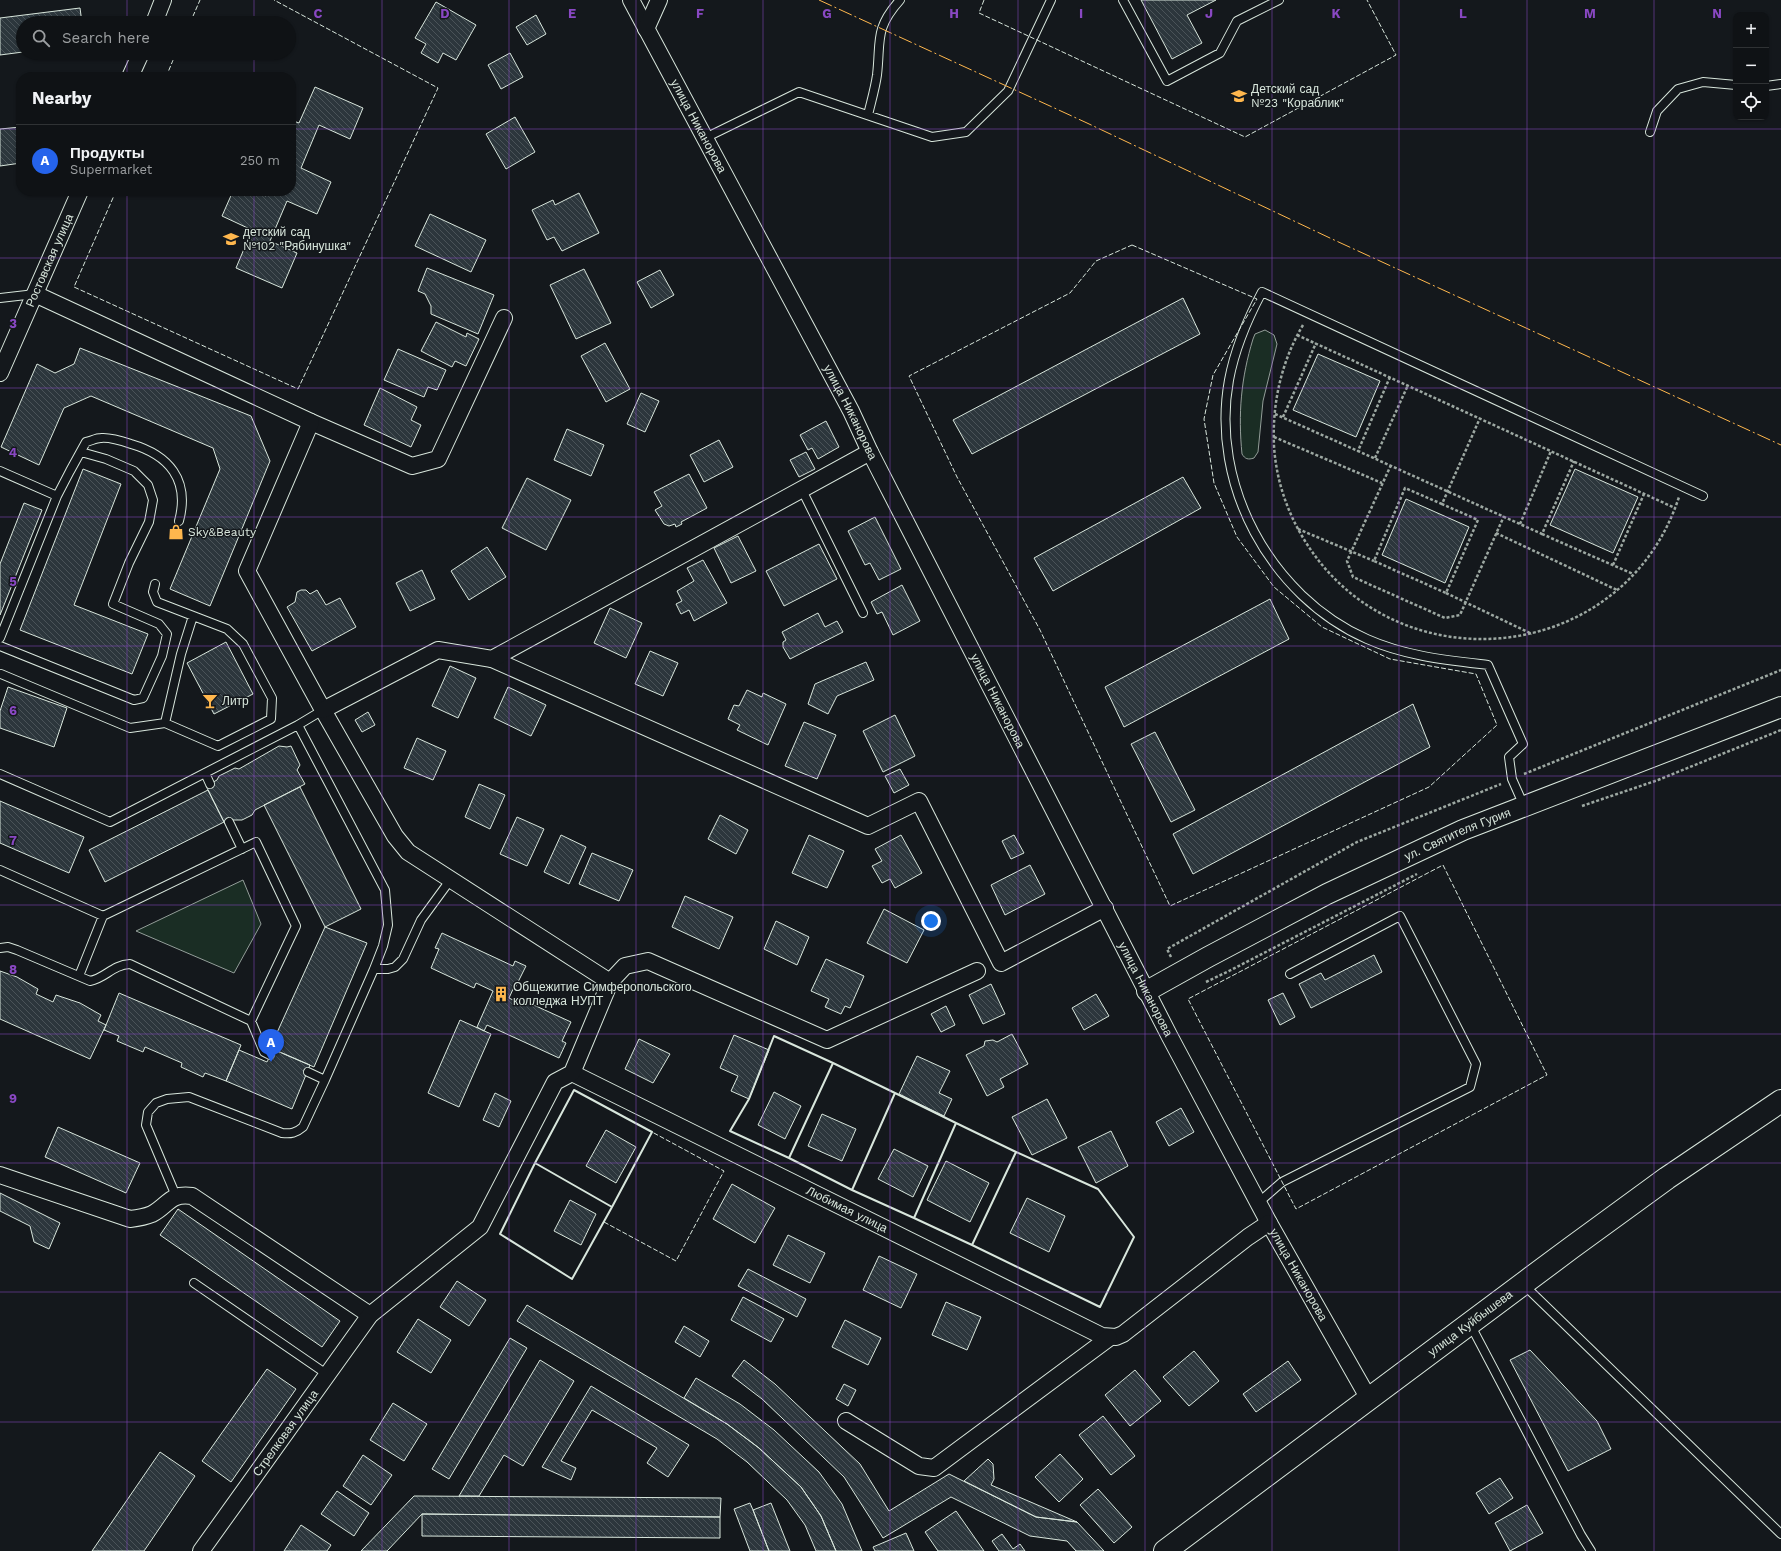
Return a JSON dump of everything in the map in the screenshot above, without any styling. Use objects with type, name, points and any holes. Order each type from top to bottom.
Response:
[{"type":"main road","name":"улица Куйбышева","points":[[1165,1551],[1667,1178],[1781,1101]]},
{"type":"street","points":[[157,16],[163,0]]},
{"type":"street","name":"улица Никанорова","points":[[631,0],[851,411],[870,452],[1147,992],[1258,1203],[1369,1399]]},
{"type":"street","points":[[646,29],[659,0]]},
{"type":"street","points":[[132,72],[138,60]]},
{"type":"street","name":"Ростовская улица","points":[[0,373],[78,196]]},
{"type":"street","points":[[35,294],[312,422],[412,466],[438,458],[504,318]]},
{"type":"street","points":[[312,422],[247,571],[323,710],[396,836],[408,852],[420,861],[451,878],[610,982]]},
{"type":"street","points":[[492,659],[870,452]]},
{"type":"street","points":[[323,710],[438,650],[492,659],[868,826],[919,801],[1001,963],[1105,908]]},
{"type":"street","name":"ул. Святителя Гурия","points":[[1147,992],[1208,957],[1327,894],[1464,830],[1781,707]]},
{"type":"street","points":[[572,1073],[610,982],[624,966],[648,961],[827,1040],[977,971]]},
{"type":"street","name":"Стрелковая улица","points":[[201,1551],[370,1315],[480,1227],[555,1082],[572,1073]]},
{"type":"street","name":"Любимая улица","points":[[572,1073],[1102,1336],[1116,1336]]},
{"type":"street","points":[[0,1174],[130,1219],[143,1218],[154,1213],[169,1199],[176,1196],[192,1196],[199,1199],[370,1315]]},
{"type":"street","points":[[846,1421],[919,1466],[934,1468],[1269,1223]]},
{"type":"lane","points":[[868,115],[877,76],[879,38],[882,25],[892,9],[900,0]]},
{"type":"lane","points":[[705,138],[799,92],[932,137],[966,132],[1008,91],[1051,0]]},
{"type":"lane","points":[[1123,0],[1167,81],[1220,54],[1237,21],[1279,0]]},
{"type":"lane","points":[[1650,132],[1658,111],[1678,89],[1703,82],[1733,85]]},
{"type":"lane","points":[[1769,86],[1781,84]]},
{"type":"lane","points":[[1524,806],[1512,779],[1509,757],[1523,744],[1488,665],[1412,654],[1377,643],[1344,627],[1324,614],[1288,581],[1269,557],[1248,521],[1232,476],[1226,428],[1229,381],[1234,358],[1248,320],[1262,292],[1703,496]]},
{"type":"lane","points":[[0,298],[35,294]]},
{"type":"lane","points":[[0,638],[57,496],[86,442],[101,437],[130,444],[158,455],[176,474],[180,484],[183,508],[179,521]]},
{"type":"lane","points":[[0,646],[134,700],[143,698],[162,656],[166,634],[158,624],[113,604],[129,563],[149,522],[153,500],[148,485],[134,470],[106,459],[81,452]]},
{"type":"lane","points":[[0,471],[57,496]]},
{"type":"lane","points":[[802,490],[864,613]]},
{"type":"lane","points":[[0,675],[130,728],[165,723],[218,746],[271,718],[272,698],[243,644],[227,629],[157,602],[153,592],[155,584]]},
{"type":"lane","points":[[165,723],[181,654],[193,616]]},
{"type":"lane","points":[[0,774],[110,822],[298,725],[323,710]]},
{"type":"lane","points":[[176,1196],[146,1125],[148,1112],[156,1103],[167,1099],[189,1097],[282,1133],[290,1134],[298,1132],[303,1126],[383,946],[388,924],[385,890],[298,725]]},
{"type":"lane","points":[[205,773],[210,784]]},
{"type":"lane","points":[[229,822],[242,849]]},
{"type":"lane","points":[[79,976],[103,916],[256,842],[296,926],[251,1021]]},
{"type":"lane","points":[[0,870],[103,916]]},
{"type":"lane","points":[[374,969],[388,969],[395,967],[403,960],[420,920],[451,878]]},
{"type":"lane","points":[[1258,1203],[1282,1182],[1470,1087],[1476,1064],[1400,916],[1290,974]]},
{"type":"lane","points":[[0,948],[8,947],[17,950],[90,981],[98,980],[121,964],[130,964],[251,1021],[264,1052],[270,1055]]},
{"type":"lane","points":[[308,1072],[324,1080]]},
{"type":"lane","points":[[194,1283],[328,1375]]},
{"type":"lane","points":[[1523,1284],[1781,1534]]},
{"type":"lane","points":[[1470,1324],[1581,1536],[1591,1551]]},
{"type":"path","points":[[1310,314],[1297,335],[1287,357],[1280,381],[1275,414],[1275,455],[1279,479],[1286,503],[1308,547],[1323,567],[1360,601],[1403,625],[1448,638],[1495,640],[1532,634],[1564,624],[1585,613],[1617,590],[1633,574],[1653,550],[1666,529],[1682,486]]},
{"type":"path","points":[[1297,335],[1675,508]]},
{"type":"path","points":[[1283,418],[1316,343]]},
{"type":"path","points":[[1358,450],[1390,377]]},
{"type":"path","points":[[1375,458],[1408,385]]},
{"type":"path","points":[[1275,414],[1633,574]]},
{"type":"path","points":[[1442,504],[1480,418]]},
{"type":"path","points":[[1274,437],[1382,483]]},
{"type":"path","points":[[1520,524],[1551,451]]},
{"type":"path","points":[[1542,534],[1574,461]]},
{"type":"path","points":[[1391,465],[1347,561],[1353,577],[1388,593],[1445,618],[1460,615],[1504,516]]},
{"type":"path","points":[[1374,561],[1405,488],[1442,504],[1478,520],[1446,593]]},
{"type":"path","points":[[1613,565],[1644,494]]},
{"type":"path","points":[[1298,528],[1446,593],[1532,634]]},
{"type":"path","points":[[1496,533],[1617,590]]},
{"type":"path","points":[[1172,960],[1166,949],[1357,842],[1781,670]]},
{"type":"path","points":[[1578,807],[1658,780],[1781,730]]},
{"type":"path","points":[[1202,983],[1229,971],[1421,872]]},
{"type":"green space","points":[[1265,330],[1274,335],[1277,344],[1263,401],[1258,452],[1254,458],[1248,459],[1242,454],[1240,425],[1243,382],[1249,353],[1255,334]]},
{"type":"green space","points":[[243,880],[261,924],[234,973],[136,931]]},
{"type":"building","points":[[1141,0],[1216,0],[1187,15],[1202,43],[1172,59]]},
{"type":"building","points":[[436,2],[476,25],[456,60],[443,53],[438,63],[421,53],[426,44],[415,38]]},
{"type":"building","points":[[80,8],[81,16],[16,16]]},
{"type":"building","points":[[536,15],[546,34],[527,45],[516,27]]},
{"type":"building","points":[[16,16],[16,53],[0,55],[0,18]]},
{"type":"building","points":[[510,53],[523,77],[501,89],[488,65]]},
{"type":"building","points":[[315,87],[363,108],[350,139],[319,125],[301,168],[331,182],[317,214],[287,201],[270,241],[297,253],[282,288],[236,268],[252,230],[222,216],[231,196],[296,196],[296,122],[299,123]]},
{"type":"building","points":[[515,117],[535,152],[506,169],[486,134]]},
{"type":"building","points":[[16,127],[16,164],[0,166],[0,129]]},
{"type":"building","points":[[579,193],[599,233],[562,251],[554,237],[547,240],[532,210],[553,200],[555,205]]},
{"type":"building","points":[[430,214],[486,240],[471,272],[415,246]]},
{"type":"building","points":[[427,268],[494,295],[478,334],[431,314],[431,306],[425,294],[418,291]]},
{"type":"building","points":[[584,269],[611,323],[576,339],[550,285]]},
{"type":"building","points":[[660,270],[674,295],[651,308],[637,282]]},
{"type":"building","points":[[1183,298],[1200,334],[972,454],[953,420]]},
{"type":"building","points":[[436,322],[466,337],[467,333],[479,339],[466,366],[455,361],[452,367],[421,351]]},
{"type":"building","points":[[605,343],[630,389],[606,402],[581,356]]},
{"type":"building","points":[[80,348],[251,416],[270,461],[210,606],[170,589],[220,469],[213,448],[91,396],[64,408],[39,465],[1,447],[37,364],[55,373],[74,364]]},
{"type":"building","points":[[398,349],[446,370],[437,390],[428,387],[424,397],[384,380]]},
{"type":"building","points":[[1318,354],[1380,381],[1356,437],[1293,410]]},
{"type":"building","points":[[380,388],[417,407],[411,420],[421,425],[411,447],[364,425]]},
{"type":"building","points":[[641,393],[659,401],[645,432],[627,424]]},
{"type":"building","points":[[826,421],[839,447],[818,459],[812,448],[808,450],[800,435]]},
{"type":"building","points":[[567,429],[604,445],[591,476],[554,460]]},
{"type":"building","points":[[719,440],[733,467],[704,482],[690,455]]},
{"type":"building","points":[[806,452],[815,469],[799,477],[790,460]]},
{"type":"building","points":[[83,469],[121,484],[74,605],[148,634],[132,674],[20,630]]},
{"type":"building","points":[[1575,469],[1638,497],[1613,553],[1550,525]]},
{"type":"building","points":[[689,474],[707,508],[681,522],[682,524],[676,527],[675,524],[669,526],[664,524],[655,510],[662,506],[654,492]]},
{"type":"building","points":[[1183,477],[1201,508],[1053,591],[1034,558]]},
{"type":"building","points":[[527,478],[571,500],[546,550],[502,528]]},
{"type":"building","points":[[1406,499],[1469,527],[1445,583],[1382,555]]},
{"type":"building","points":[[24,503],[42,510],[0,615],[0,564]]},
{"type":"building","points":[[875,517],[901,569],[879,580],[870,563],[865,565],[848,531]]},
{"type":"building","points":[[738,536],[756,571],[731,583],[714,548]]},
{"type":"building","points":[[819,544],[837,579],[784,606],[766,571]]},
{"type":"building","points":[[487,547],[506,577],[469,600],[451,571]]},
{"type":"building","points":[[703,560],[727,603],[694,621],[689,610],[681,614],[676,604],[682,601],[677,591],[694,581],[687,568]]},
{"type":"building","points":[[422,570],[435,599],[410,611],[396,583]]},
{"type":"building","points":[[902,585],[920,621],[893,635],[882,612],[877,614],[871,602]]},
{"type":"building","points":[[306,590],[310,594],[317,590],[326,605],[340,598],[356,627],[312,651],[287,607],[295,602],[297,592]]},
{"type":"building","points":[[1270,599],[1289,639],[1124,727],[1105,687]]},
{"type":"building","points":[[610,608],[642,623],[626,658],[594,643]]},
{"type":"building","points":[[818,613],[825,627],[837,621],[843,632],[790,659],[783,647],[783,642],[786,640],[782,632]]},
{"type":"building","points":[[226,642],[253,694],[214,714],[187,663]]},
{"type":"building","points":[[650,651],[678,663],[663,696],[635,684]]},
{"type":"building","points":[[866,662],[874,680],[837,696],[828,714],[808,704],[815,684]]},
{"type":"building","points":[[450,666],[476,678],[458,718],[432,706]]},
{"type":"building","points":[[8,687],[67,708],[54,747],[0,728],[0,711]]},
{"type":"building","points":[[508,687],[546,705],[531,736],[494,718]]},
{"type":"building","points":[[747,690],[762,697],[763,693],[786,704],[768,745],[737,730],[740,725],[728,719],[734,705],[739,706]]},
{"type":"building","points":[[1413,704],[1430,747],[1193,874],[1173,834]]},
{"type":"building","points":[[368,712],[375,725],[362,732],[355,720]]},
{"type":"building","points":[[895,715],[915,756],[883,772],[863,731]]},
{"type":"building","points":[[804,722],[836,735],[817,779],[785,766]]},
{"type":"building","points":[[1155,732],[1195,810],[1171,822],[1131,744]]},
{"type":"building","points":[[417,738],[446,751],[433,780],[404,768]]},
{"type":"building","points":[[279,746],[291,746],[300,765],[297,770],[305,784],[255,810],[252,815],[242,820],[232,820],[225,824],[206,786],[217,780],[219,776],[235,768],[239,769]]},
{"type":"building","points":[[900,769],[909,785],[894,793],[885,776]]},
{"type":"building","points":[[479,784],[505,795],[490,829],[465,817]]},
{"type":"building","points":[[300,787],[361,909],[325,927],[264,805]]},
{"type":"building","points":[[208,790],[224,822],[105,882],[89,850]]},
{"type":"building","points":[[0,801],[84,837],[69,873],[0,843]]},
{"type":"building","points":[[720,815],[748,830],[736,854],[708,839]]},
{"type":"building","points":[[517,817],[544,829],[527,866],[500,854]]},
{"type":"building","points":[[561,835],[586,847],[569,884],[544,872]]},
{"type":"building","points":[[809,835],[844,851],[827,888],[792,873]]},
{"type":"building","points":[[901,835],[922,873],[895,888],[890,879],[882,883],[872,866],[882,861],[875,849]]},
{"type":"building","points":[[1014,835],[1024,853],[1011,859],[1002,841]]},
{"type":"building","points":[[592,853],[633,870],[619,901],[579,884]]},
{"type":"building","points":[[1030,865],[1045,894],[1005,915],[991,885]]},
{"type":"building","points":[[685,896],[733,917],[719,949],[672,927]]},
{"type":"building","points":[[884,909],[924,930],[907,963],[867,943]]},
{"type":"building","points":[[776,921],[809,937],[797,965],[764,949]]},
{"type":"building","points":[[325,927],[367,943],[314,1067],[270,1048]]},
{"type":"building","name":"Общежитие Симферопольского колледжа НУПТ","points":[[442,933],[513,966],[515,961],[526,966],[509,998],[523,1005],[525,1001],[571,1022],[562,1041],[566,1043],[559,1058],[487,1025],[484,1031],[477,1027],[493,991],[476,983],[474,988],[431,968],[439,949],[435,948]]},
{"type":"building","points":[[1374,955],[1382,972],[1311,1008],[1299,984],[1321,973],[1325,980]]},
{"type":"building","points":[[826,959],[864,976],[850,1008],[845,1006],[841,1014],[825,1007],[829,999],[811,991]]},
{"type":"building","points":[[0,971],[17,977],[38,989],[36,994],[53,1002],[56,995],[80,1003],[101,1015],[98,1021],[106,1025],[90,1059],[0,1019]]},
{"type":"building","points":[[991,984],[1005,1014],[983,1024],[969,995]]},
{"type":"building","points":[[119,993],[241,1045],[226,1081],[205,1073],[203,1077],[181,1067],[182,1063],[145,1047],[143,1052],[117,1041],[119,1036],[104,1030]]},
{"type":"building","points":[[1283,993],[1295,1017],[1280,1025],[1268,1000]]},
{"type":"building","points":[[1096,994],[1109,1016],[1084,1030],[1072,1008]]},
{"type":"building","points":[[946,1006],[955,1025],[941,1032],[931,1014]]},
{"type":"building","points":[[460,1020],[491,1034],[459,1107],[428,1093]]},
{"type":"building","points":[[1012,1034],[1028,1064],[1000,1079],[1004,1087],[987,1096],[966,1055],[984,1046],[985,1041],[993,1040],[997,1042]]},
{"type":"building","points":[[734,1035],[769,1050],[749,1099],[731,1091],[738,1076],[720,1068]]},
{"type":"building","points":[[639,1039],[670,1054],[653,1083],[625,1069]]},
{"type":"building","points":[[273,1049],[310,1065],[292,1109],[226,1081],[239,1050],[267,1062]]},
{"type":"building","points":[[917,1056],[950,1071],[939,1093],[952,1099],[944,1116],[899,1094]]},
{"type":"building","points":[[774,1092],[801,1106],[785,1139],[758,1125]]},
{"type":"building","points":[[495,1093],[511,1101],[499,1127],[483,1120]]},
{"type":"building","points":[[1047,1099],[1067,1138],[1032,1155],[1012,1117]]},
{"type":"building","points":[[1181,1108],[1194,1132],[1169,1146],[1156,1122]]},
{"type":"building","points":[[822,1114],[856,1129],[842,1161],[808,1146]]},
{"type":"building","points":[[58,1127],[140,1163],[126,1193],[45,1157]]},
{"type":"building","points":[[606,1130],[636,1147],[616,1183],[586,1166]]},
{"type":"building","points":[[1111,1131],[1128,1166],[1096,1183],[1078,1147]]},
{"type":"building","points":[[894,1149],[928,1166],[913,1197],[878,1179]]},
{"type":"building","points":[[946,1161],[989,1183],[970,1222],[927,1200]]},
{"type":"building","points":[[732,1184],[775,1208],[755,1243],[713,1219]]},
{"type":"building","points":[[0,1193],[60,1223],[49,1249],[34,1242],[30,1226],[0,1211]]},
{"type":"building","points":[[1027,1198],[1065,1216],[1049,1252],[1010,1233]]},
{"type":"building","points":[[570,1200],[596,1214],[581,1245],[554,1231]]},
{"type":"building","points":[[178,1209],[340,1321],[322,1347],[160,1235]]},
{"type":"building","points":[[788,1235],[825,1253],[810,1283],[773,1265]]},
{"type":"building","points":[[879,1256],[917,1274],[901,1308],[863,1290]]},
{"type":"building","points":[[748,1269],[806,1299],[797,1317],[738,1286]]},
{"type":"building","points":[[457,1281],[486,1300],[469,1326],[440,1307]]},
{"type":"building","points":[[743,1297],[784,1319],[771,1342],[731,1320]]},
{"type":"building","points":[[946,1302],[981,1317],[967,1350],[932,1335]]},
{"type":"building","points":[[527,1305],[727,1424],[759,1448],[801,1487],[821,1516],[836,1551],[816,1551],[805,1525],[787,1500],[747,1462],[717,1439],[517,1321]]},
{"type":"building","points":[[418,1319],[451,1340],[431,1373],[397,1352]]},
{"type":"building","points":[[845,1320],[881,1338],[868,1365],[832,1347]]},
{"type":"building","points":[[684,1326],[709,1341],[700,1357],[675,1342]]},
{"type":"building","points":[[510,1338],[527,1348],[449,1479],[432,1469]]},
{"type":"building","points":[[1530,1350],[1597,1421],[1611,1449],[1568,1471],[1510,1360]]},
{"type":"building","points":[[1194,1351],[1219,1381],[1189,1406],[1163,1377]]},
{"type":"building","points":[[540,1360],[574,1381],[523,1466],[504,1455],[479,1496],[459,1496]]},
{"type":"building","points":[[744,1360],[775,1384],[860,1464],[889,1511],[949,1474],[1036,1517],[1077,1522],[1104,1551],[1076,1551],[1067,1541],[1030,1536],[951,1497],[883,1538],[844,1477],[762,1399],[732,1376]]},
{"type":"building","points":[[1288,1361],[1301,1380],[1256,1412],[1243,1394]]},
{"type":"building","points":[[267,1369],[296,1389],[231,1482],[202,1461]]},
{"type":"building","points":[[1135,1370],[1161,1401],[1130,1426],[1105,1395]]},
{"type":"building","points":[[696,1378],[740,1404],[774,1430],[819,1472],[842,1504],[862,1551],[836,1551],[821,1516],[801,1487],[759,1448],[727,1424],[684,1398]]},
{"type":"building","points":[[844,1384],[856,1390],[848,1406],[836,1399]]},
{"type":"building","points":[[591,1386],[689,1445],[668,1477],[647,1463],[657,1448],[592,1410],[561,1461],[576,1468],[571,1480],[542,1467]]},
{"type":"building","points":[[393,1403],[427,1424],[404,1461],[370,1440]]},
{"type":"building","points":[[1103,1416],[1135,1456],[1111,1475],[1079,1435]]},
{"type":"building","points":[[160,1452],[195,1476],[144,1551],[92,1551]]},
{"type":"building","points":[[1060,1454],[1083,1479],[1059,1502],[1035,1477]]},
{"type":"building","points":[[363,1455],[392,1475],[371,1505],[343,1486]]},
{"type":"building","points":[[988,1459],[993,1464],[994,1479],[991,1485],[1077,1522],[1036,1517],[964,1481]]},
{"type":"building","points":[[1500,1478],[1513,1498],[1489,1514],[1476,1493]]},
{"type":"building","points":[[1098,1489],[1132,1527],[1114,1543],[1080,1505]]},
{"type":"building","points":[[337,1491],[369,1513],[354,1536],[321,1514]]},
{"type":"building","points":[[414,1496],[721,1498],[720,1517],[422,1514],[387,1551],[361,1551]]},
{"type":"building","points":[[750,1503],[769,1551],[750,1551],[734,1509]]},
{"type":"building","points":[[771,1503],[790,1551],[769,1551],[753,1510]]},
{"type":"building","points":[[1527,1505],[1543,1533],[1510,1551],[1495,1523]]},
{"type":"building","points":[[956,1511],[984,1551],[938,1551],[925,1532]]},
{"type":"building","points":[[422,1514],[720,1517],[720,1538],[422,1536]]},
{"type":"building","points":[[301,1525],[331,1545],[327,1551],[284,1551]]},
{"type":"building","points":[[906,1533],[914,1551],[875,1551],[873,1547]]},
{"type":"building","points":[[1002,1534],[1013,1549],[1020,1544],[1025,1551],[999,1551],[992,1541]]},
{"type":"fence","points":[[193,16],[200,0]]},
{"type":"fence","points":[[114,196],[74,287],[298,389],[438,88],[274,0]]},
{"type":"fence","points":[[984,0],[979,13],[1245,137],[1396,55],[1367,0]]},
{"type":"fence","points":[[168,72],[173,60]]},
{"type":"fence","points":[[1132,245],[1257,299],[1213,375],[1204,419],[1214,483],[1237,537],[1274,587],[1322,627],[1390,659],[1476,674],[1497,725],[1429,787],[1170,906],[1040,630],[957,477],[909,376],[1070,293],[1096,261],[1132,245]]},
{"type":"fence","points":[[1443,865],[1547,1075],[1296,1209],[1188,999],[1443,865]]},
{"type":"fence","points":[[604,1222],[676,1261],[724,1171],[652,1132]]},
{"type":"wall","points":[[774,1036],[833,1063],[789,1158],[730,1131],[749,1099],[774,1036]]},
{"type":"wall","points":[[833,1063],[895,1093],[852,1190],[789,1158],[833,1063]]},
{"type":"wall","points":[[574,1090],[652,1132],[612,1207],[535,1163],[574,1090]]},
{"type":"wall","points":[[895,1093],[956,1123],[914,1218],[852,1190],[895,1093]]},
{"type":"wall","points":[[956,1123],[1016,1152],[972,1245],[914,1218],[956,1123]]},
{"type":"wall","points":[[1016,1152],[1098,1189],[1134,1237],[1100,1307],[972,1245],[1016,1152]]},
{"type":"wall","points":[[535,1163],[612,1207],[572,1279],[500,1234],[535,1163]]},
{"type":"power","points":[[819,0],[1087,123],[1332,239],[1781,445]]},
{"type":"place","name":"Детский сад №23 \"Кораблик\"","points":[[1239,96]]},
{"type":"place","name":"детский сад №102 \"Рябинушка\"","points":[[231,239]]},
{"type":"place","name":"Sky&Beauty","points":[[176,532]]},
{"type":"place","name":"Литр","points":[[210,701]]},
{"type":"place","name":"Общежитие Симферопольского колледжа НУПТ","points":[[501,994]]},
{"type":"place","name":"Продукты","points":[[271,1062]]}]
